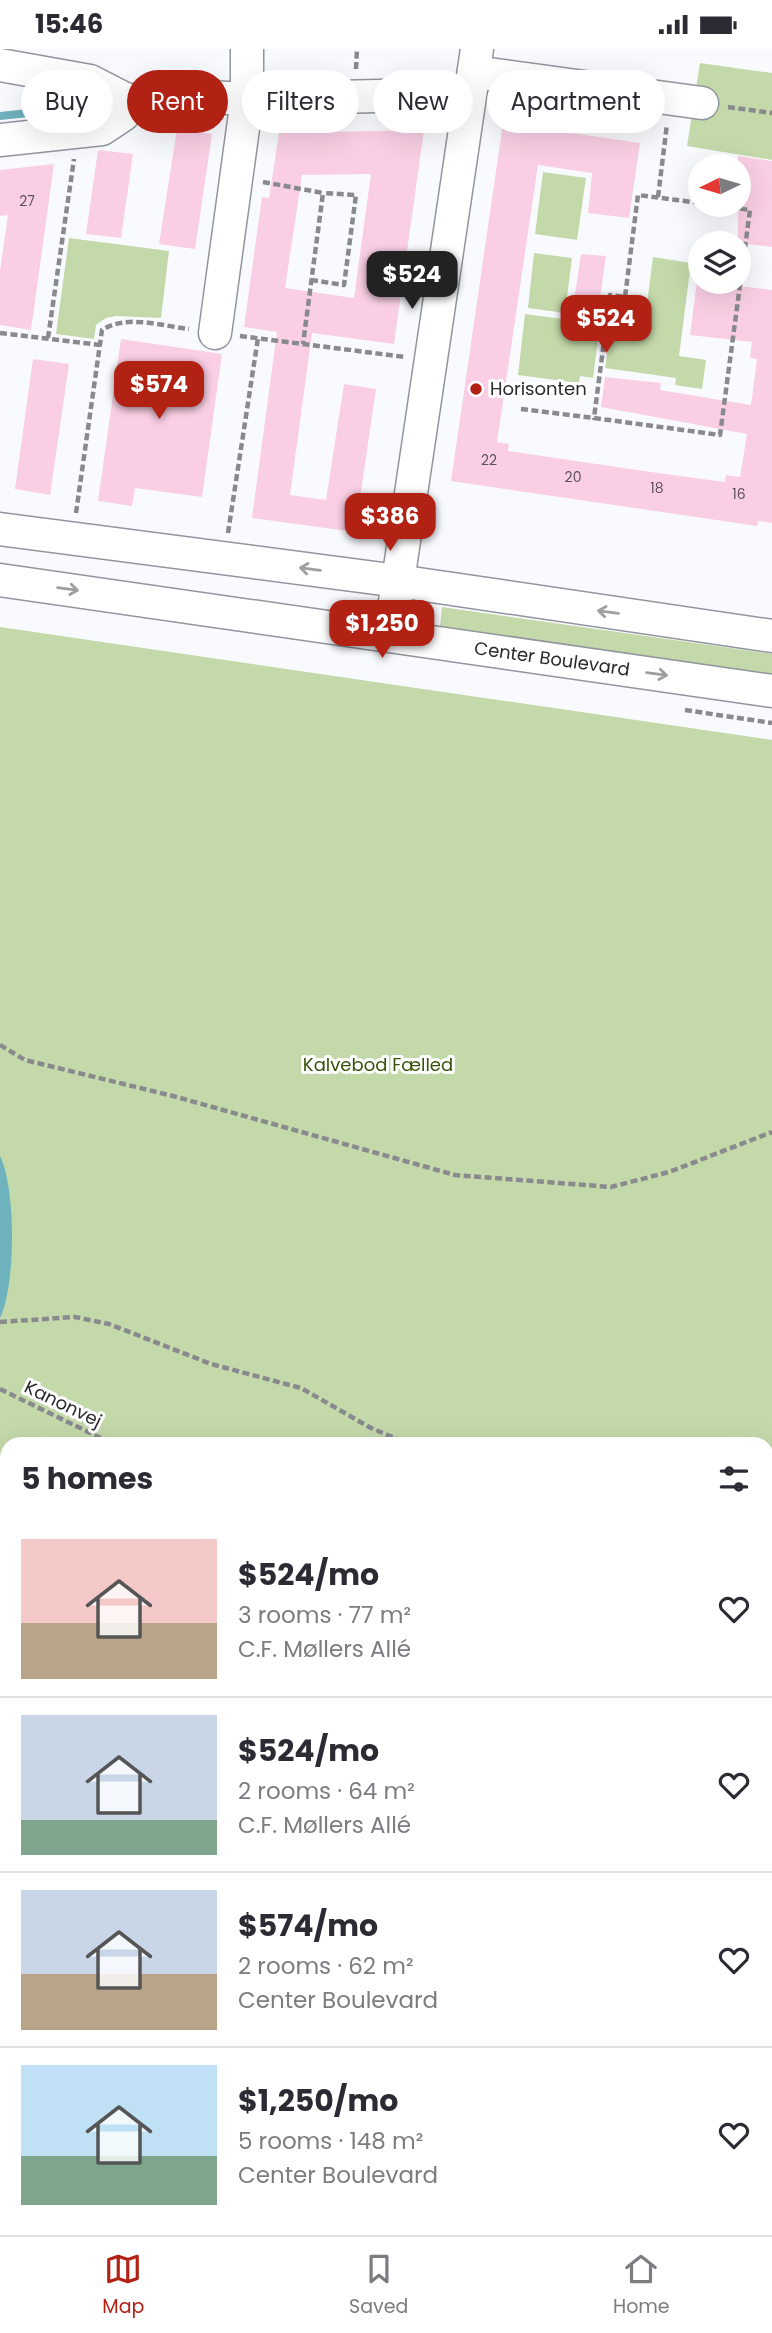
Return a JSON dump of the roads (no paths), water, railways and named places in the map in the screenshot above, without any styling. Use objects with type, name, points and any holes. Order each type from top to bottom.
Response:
[{"type":"street","points":[[247,49],[247,70]]},
{"type":"street","points":[[0,65],[90,81],[127,101]]},
{"type":"street","points":[[359,86],[474,72],[702,103]]},
{"type":"street","points":[[390,635],[474,72]]},
{"type":"street","points":[[0,140],[102,129],[123,115],[127,109]]},
{"type":"street","points":[[215,333],[242,133]]},
{"type":"street","points":[[0,529],[398,581],[772,636]]},
{"type":"street","name":"Center Boulevard","points":[[0,580],[772,691]]},
{"type":"water","points":[[0,1156],[9,1191],[12,1237],[9,1283],[0,1318]]},
{"type":"waterway","points":[[0,116],[21,114]]},
{"type":"place","name":"Horisonten","points":[[476,389]]},
{"type":"park label","name":"Kalvebod Fælled","points":[[378,1065]]}]
